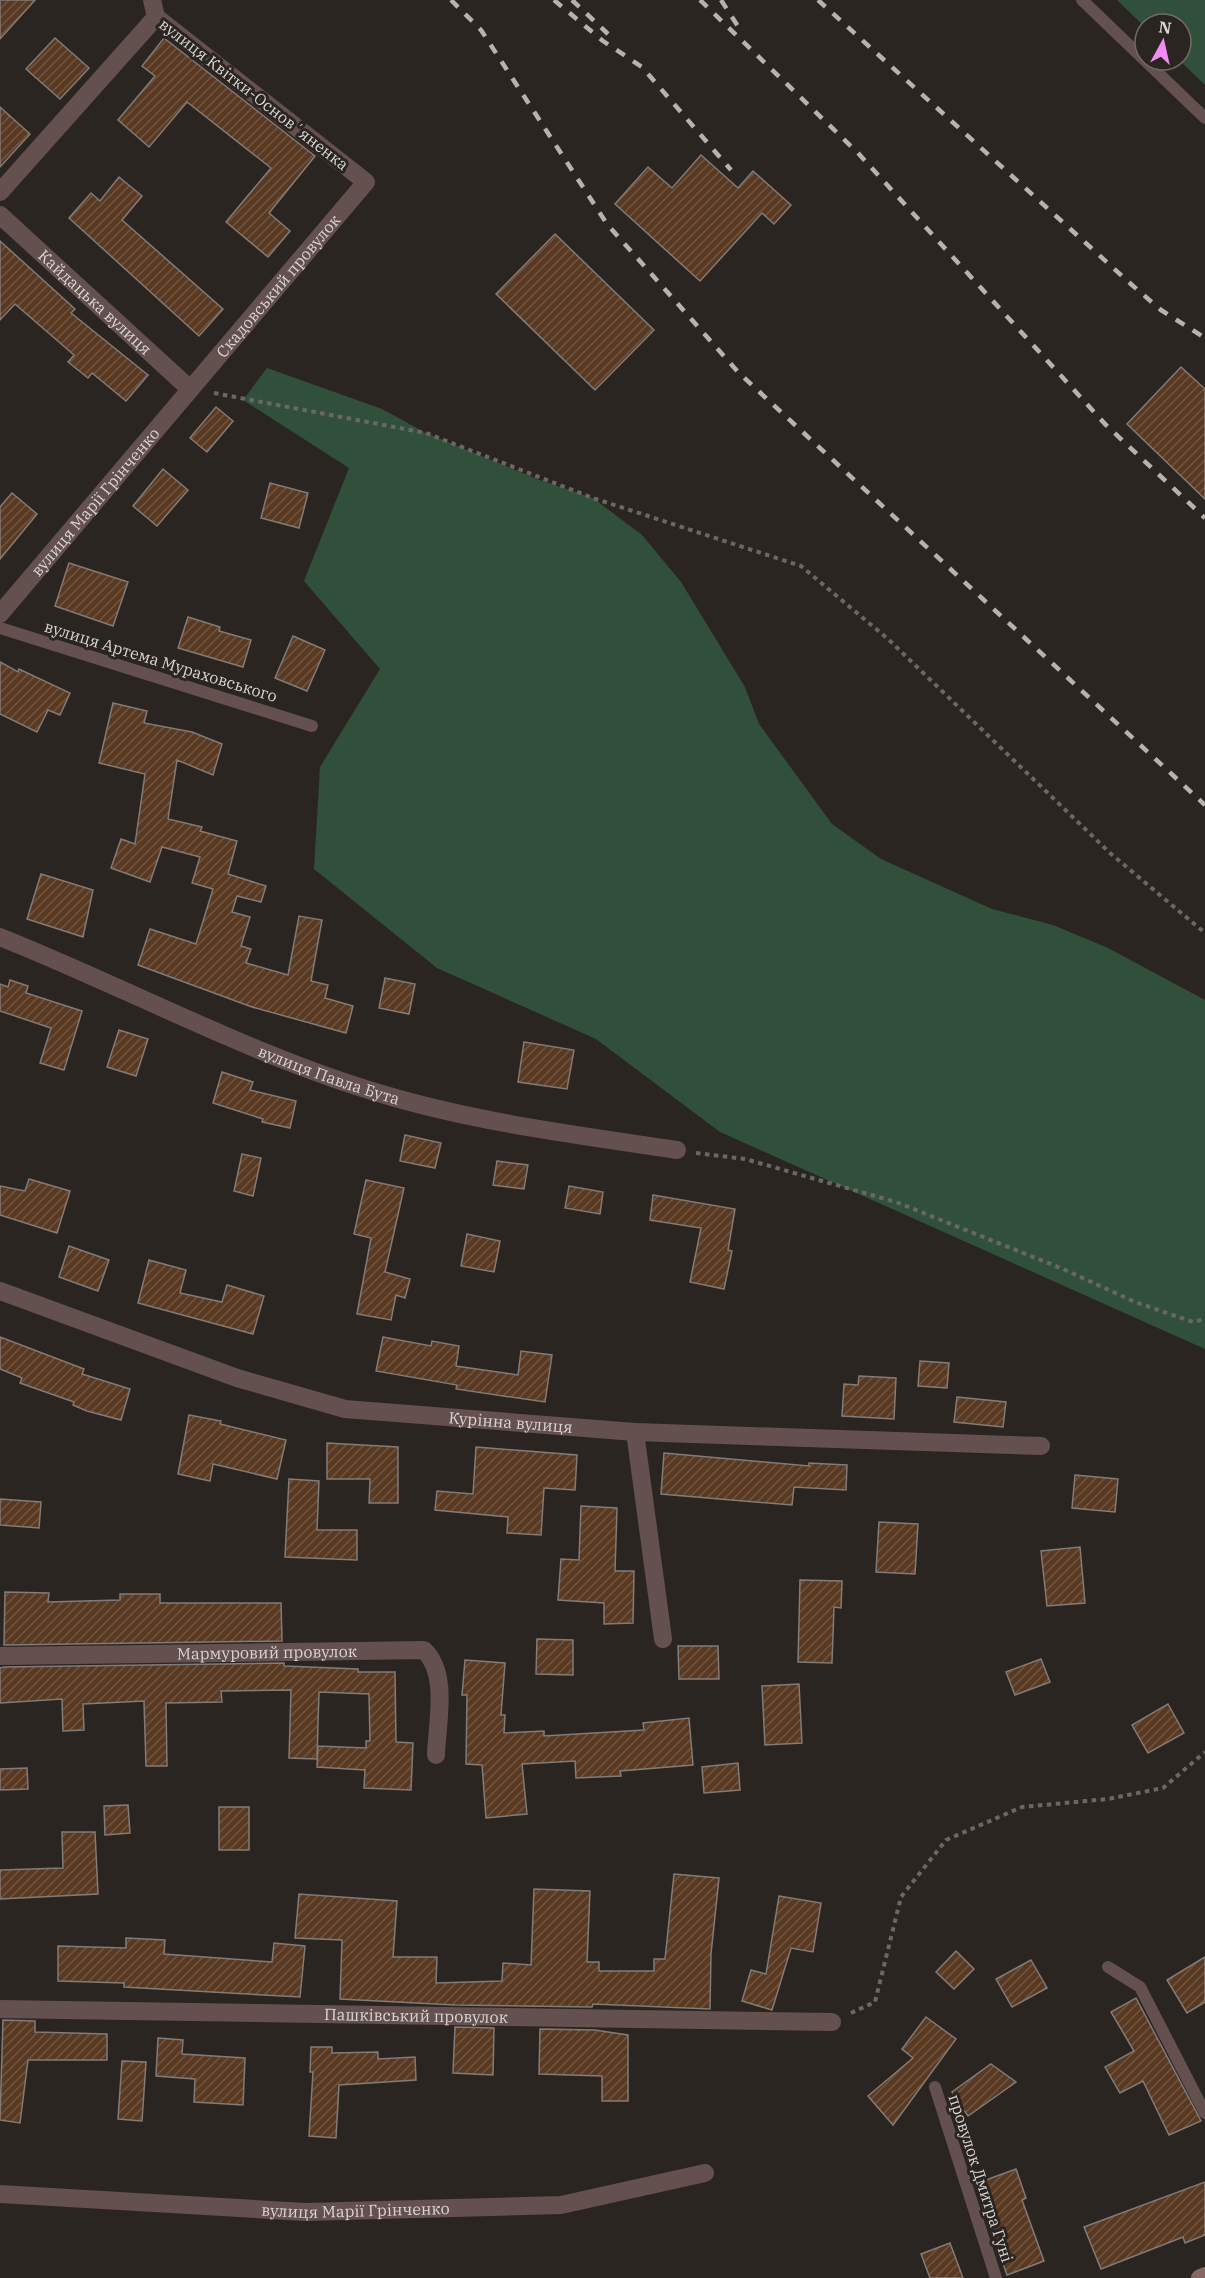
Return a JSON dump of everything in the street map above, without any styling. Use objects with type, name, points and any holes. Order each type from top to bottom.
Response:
[{"type":"street","name":"вулиця Квітки-Основʼяненка","points":[[154,8],[366,182]]},
{"type":"street","points":[[0,192],[154,8]]},
{"type":"street","name":"Скадовський провулок","points":[[190,389],[366,182]]},
{"type":"street","name":"Кайдацька вулиця","points":[[0,215],[190,389]]},
{"type":"street","name":"вулиця Марії Грінченко","points":[[0,614],[190,389]]},
{"type":"street","name":"вулиця Павла Бута","points":[[0,937],[59,960],[276,1057],[383,1094],[494,1121],[677,1150]]},
{"type":"street","name":"Курінна вулиця","points":[[0,1291],[237,1378],[345,1409],[634,1432],[1041,1446]]},
{"type":"street","points":[[634,1432],[663,1639]]},
{"type":"street","name":"Мармуровий провулок","points":[[0,1656],[424,1650],[432,1659],[439,1681],[436,1755]]},
{"type":"street","name":"Пашківський провулок","points":[[0,2009],[832,2022]]},
{"type":"street","name":"вулиця Марії Грінченко","points":[[0,2194],[305,2212],[561,2205],[705,2173]]},
{"type":"street","points":[[1200,2278],[1205,2276]]},
{"type":"lane","points":[[1082,0],[1205,118]]},
{"type":"lane","name":"вулиця Артема Мураховського","points":[[0,628],[312,726]]},
{"type":"lane","points":[[1108,1967],[1140,1987],[1205,2113]]},
{"type":"lane","name":"провулок Дмитра Гуні","points":[[935,2087],[996,2278]]},
{"type":"path","points":[[190,389],[426,433],[593,498],[801,566],[888,639],[1110,853],[1205,933]]},
{"type":"path","points":[[677,1150],[745,1160],[896,1202],[1063,1269],[1135,1302],[1193,1322],[1205,1319]]},
{"type":"path","points":[[832,2022],[875,2002],[901,1897],[946,1840],[1022,1807],[1108,1799],[1163,1788],[1205,1752]]},
{"type":"green space","points":[[1117,0],[1205,0],[1205,85],[1191,72],[1193,12],[1133,12],[1133,15]]},
{"type":"green space","points":[[267,368],[382,409],[426,433],[537,479],[593,498],[642,535],[681,582],[745,687],[759,724],[832,824],[881,859],[992,909],[1053,925],[1108,948],[1205,1000],[1205,1349],[720,1132],[596,1039],[437,968],[314,869],[320,767],[380,669],[304,581],[349,468],[243,400]]},
{"type":"building","points":[[0,0],[35,0],[0,39]]},
{"type":"building","points":[[55,38],[89,68],[60,99],[26,69]]},
{"type":"building","points":[[164,38],[315,156],[269,213],[290,231],[268,257],[226,222],[271,168],[187,102],[149,147],[118,120],[155,76],[142,66]]},
{"type":"building","points":[[0,107],[30,134],[0,167]]},
{"type":"building","points":[[701,155],[738,188],[753,171],[791,205],[774,224],[762,213],[700,281],[615,204],[648,167],[672,188]]},
{"type":"building","points":[[119,177],[142,196],[122,220],[223,309],[199,336],[69,218],[91,193],[100,201]]},
{"type":"building","points":[[555,234],[654,330],[595,390],[496,294]]},
{"type":"building","points":[[0,241],[75,309],[71,313],[148,375],[126,401],[92,373],[88,378],[68,362],[74,355],[15,304],[0,320]]},
{"type":"building","points":[[1181,367],[1205,389],[1205,499],[1127,424]]},
{"type":"building","points":[[216,407],[233,421],[207,452],[190,438]]},
{"type":"building","points":[[163,469],[188,490],[157,526],[133,506]]},
{"type":"building","points":[[270,483],[308,493],[299,528],[261,518]]},
{"type":"building","points":[[12,493],[37,514],[0,559],[0,507]]},
{"type":"building","points":[[69,563],[128,582],[113,626],[55,606]]},
{"type":"building","points":[[188,617],[220,627],[219,631],[251,640],[243,667],[178,648]]},
{"type":"building","points":[[293,636],[325,650],[307,691],[275,678]]},
{"type":"building","points":[[0,662],[18,672],[19,669],[70,693],[60,715],[48,710],[37,732],[0,714]]},
{"type":"building","points":[[113,703],[147,711],[144,723],[192,732],[222,744],[213,775],[177,760],[168,819],[202,827],[200,831],[237,841],[228,874],[266,886],[261,902],[237,896],[232,912],[250,917],[241,946],[251,949],[246,963],[288,975],[299,916],[322,920],[311,981],[328,985],[325,998],[353,1006],[346,1033],[252,1007],[138,965],[150,929],[196,944],[213,889],[192,883],[200,857],[162,847],[150,882],[111,868],[121,839],[135,844],[145,774],[99,763]]},
{"type":"building","points":[[41,874],[93,890],[83,937],[27,919]]},
{"type":"building","points":[[385,978],[415,984],[409,1014],[379,1008]]},
{"type":"building","points":[[10,980],[28,986],[26,993],[82,1011],[64,1070],[40,1063],[51,1028],[0,1011],[0,984],[8,987]]},
{"type":"building","points":[[119,1030],[148,1039],[136,1076],[107,1067]]},
{"type":"building","points":[[524,1042],[574,1050],[567,1089],[518,1082]]},
{"type":"building","points":[[222,1072],[253,1082],[250,1090],[296,1101],[290,1128],[262,1122],[263,1119],[213,1103]]},
{"type":"building","points":[[405,1135],[441,1143],[435,1168],[400,1161]]},
{"type":"building","points":[[242,1154],[261,1158],[253,1196],[234,1191]]},
{"type":"building","points":[[497,1161],[528,1165],[524,1189],[493,1185]]},
{"type":"building","points":[[29,1179],[70,1191],[57,1233],[0,1215],[0,1186],[25,1191]]},
{"type":"building","points":[[366,1180],[404,1188],[385,1272],[410,1279],[405,1298],[396,1295],[391,1320],[357,1314],[371,1238],[354,1234]]},
{"type":"building","points":[[569,1186],[603,1192],[600,1214],[565,1208]]},
{"type":"building","points":[[653,1195],[735,1209],[728,1250],[732,1251],[724,1289],[690,1282],[701,1228],[650,1220]]},
{"type":"building","points":[[467,1234],[500,1241],[494,1272],[461,1266]]},
{"type":"building","points":[[69,1246],[109,1260],[98,1291],[59,1277]]},
{"type":"building","points":[[149,1260],[186,1270],[180,1293],[222,1302],[227,1285],[264,1296],[253,1334],[138,1303]]},
{"type":"building","points":[[0,1337],[84,1369],[82,1374],[130,1389],[121,1420],[87,1411],[73,1405],[74,1402],[20,1383],[22,1378],[0,1369]]},
{"type":"building","points":[[383,1337],[431,1346],[432,1341],[459,1346],[456,1366],[518,1375],[521,1351],[552,1355],[545,1402],[456,1389],[457,1385],[376,1371]]},
{"type":"building","points":[[920,1361],[949,1363],[947,1388],[918,1386]]},
{"type":"building","points":[[859,1376],[896,1378],[894,1419],[842,1416],[844,1384],[858,1385]]},
{"type":"building","points":[[957,1397],[1006,1402],[1003,1427],[954,1422]]},
{"type":"building","points":[[189,1415],[221,1421],[220,1424],[286,1440],[277,1479],[213,1464],[210,1481],[178,1474]]},
{"type":"building","points":[[327,1443],[398,1447],[398,1503],[369,1503],[370,1479],[327,1479]]},
{"type":"building","points":[[476,1447],[577,1455],[575,1490],[544,1488],[541,1535],[507,1533],[508,1517],[435,1510],[437,1491],[473,1494]]},
{"type":"building","points":[[664,1453],[809,1466],[809,1463],[847,1465],[846,1490],[794,1487],[792,1505],[661,1494]]},
{"type":"building","points":[[1075,1475],[1118,1479],[1115,1512],[1072,1508]]},
{"type":"building","points":[[289,1479],[319,1481],[317,1530],[357,1530],[357,1560],[285,1557]]},
{"type":"building","points":[[0,1499],[41,1502],[39,1528],[0,1525]]},
{"type":"building","points":[[581,1506],[617,1508],[615,1571],[634,1571],[633,1623],[604,1624],[604,1603],[558,1600],[561,1559],[579,1560]]},
{"type":"building","points":[[879,1522],[918,1524],[915,1574],[876,1572]]},
{"type":"building","points":[[1080,1547],[1085,1603],[1047,1606],[1041,1551]]},
{"type":"building","points":[[800,1580],[842,1581],[841,1608],[834,1607],[832,1663],[798,1662]]},
{"type":"building","points":[[5,1592],[49,1593],[48,1602],[120,1600],[120,1594],[160,1594],[160,1603],[281,1603],[282,1641],[4,1645]]},
{"type":"building","points":[[537,1639],[573,1640],[573,1675],[536,1674]]},
{"type":"building","points":[[678,1646],[718,1646],[719,1679],[679,1679]]},
{"type":"building","points":[[1041,1659],[1050,1682],[1015,1695],[1006,1672]]},
{"type":"building","points":[[465,1660],[505,1663],[501,1715],[505,1715],[504,1733],[544,1731],[544,1736],[644,1730],[643,1723],[689,1718],[693,1765],[620,1771],[621,1776],[576,1778],[575,1761],[522,1764],[527,1814],[486,1818],[482,1765],[466,1764],[467,1695],[462,1695]]},
{"type":"building","points":[[284,1663],[284,1666],[358,1669],[358,1672],[395,1672],[396,1742],[413,1743],[411,1790],[364,1788],[365,1770],[317,1767],[318,1746],[366,1748],[366,1741],[370,1741],[369,1694],[319,1692],[317,1759],[289,1758],[291,1690],[221,1691],[222,1702],[166,1703],[167,1766],[146,1766],[144,1701],[83,1704],[84,1730],[63,1731],[62,1699],[0,1703],[0,1668],[4,1667]]},
{"type":"building","points":[[799,1684],[802,1743],[765,1745],[762,1686]]},
{"type":"building","points":[[1168,1704],[1184,1733],[1148,1753],[1132,1725]]},
{"type":"building","points":[[738,1763],[740,1790],[704,1793],[702,1767]]},
{"type":"building","points":[[27,1768],[28,1789],[0,1790],[0,1769]]},
{"type":"building","points":[[128,1805],[130,1833],[105,1835],[104,1806]]},
{"type":"building","points":[[219,1807],[249,1807],[249,1850],[219,1850]]},
{"type":"building","points":[[62,1832],[95,1832],[98,1894],[0,1899],[0,1870],[63,1868]]},
{"type":"building","points":[[674,1874],[719,1878],[711,1954],[710,2009],[593,2004],[592,2007],[455,2005],[340,1999],[342,1940],[295,1938],[299,1894],[397,1901],[393,1957],[437,1957],[436,1983],[502,1981],[503,1963],[531,1965],[534,1889],[590,1891],[587,1962],[599,1962],[599,1971],[654,1971],[654,1959],[665,1959]]},
{"type":"building","points":[[779,1896],[821,1903],[813,1952],[791,1948],[772,2010],[742,2001],[751,1970],[766,1974]]},
{"type":"building","points":[[126,1938],[165,1940],[164,1954],[272,1962],[274,1943],[305,1946],[300,1997],[124,1987],[124,1983],[58,1981],[58,1946],[126,1948]]},
{"type":"building","points":[[956,1951],[974,1969],[954,1989],[936,1972]]},
{"type":"building","points":[[1205,1957],[1205,2002],[1187,2013],[1167,1980]]},
{"type":"building","points":[[1031,1960],[1047,1988],[1012,2007],[996,1979]]},
{"type":"building","points":[[1136,1998],[1201,2121],[1169,2135],[1143,2081],[1120,2093],[1105,2067],[1134,2051],[1111,2012]]},
{"type":"building","points":[[926,2017],[956,2039],[893,2125],[868,2096],[913,2058],[902,2049]]},
{"type":"building","points":[[3,2020],[35,2021],[35,2032],[107,2034],[107,2060],[28,2060],[20,2123],[0,2120]]},
{"type":"building","points":[[455,2027],[494,2028],[493,2075],[453,2073]]},
{"type":"building","points":[[540,2029],[595,2030],[628,2035],[628,2101],[602,2101],[602,2076],[539,2074]]},
{"type":"building","points":[[158,2038],[183,2040],[182,2054],[245,2058],[243,2105],[194,2102],[195,2079],[156,2076]]},
{"type":"building","points":[[311,2047],[332,2047],[332,2053],[378,2052],[378,2059],[415,2057],[416,2080],[339,2085],[336,2138],[309,2136],[313,2072],[310,2072]]},
{"type":"building","points":[[122,2061],[146,2062],[142,2121],[118,2119]]},
{"type":"building","points":[[991,2064],[1016,2082],[968,2116],[952,2092]]},
{"type":"building","points":[[1016,2169],[1026,2198],[1022,2200],[1044,2261],[1007,2275],[975,2184]]},
{"type":"building","points":[[1205,2182],[1205,2235],[1185,2243],[1183,2237],[1101,2269],[1084,2227]]},
{"type":"building","points":[[950,2243],[963,2278],[930,2278],[921,2254]]},
{"type":"railway","points":[[451,0],[481,30],[607,224],[739,373],[1205,805]]},
{"type":"railway","points":[[554,0],[603,41],[642,67],[731,170]]},
{"type":"railway","points":[[572,0],[608,34]]},
{"type":"railway","points":[[700,0],[858,153],[1105,424],[1205,518]]},
{"type":"railway","points":[[721,0],[741,31]]},
{"type":"railway","points":[[818,0],[1132,285],[1161,310],[1205,338]]}]
